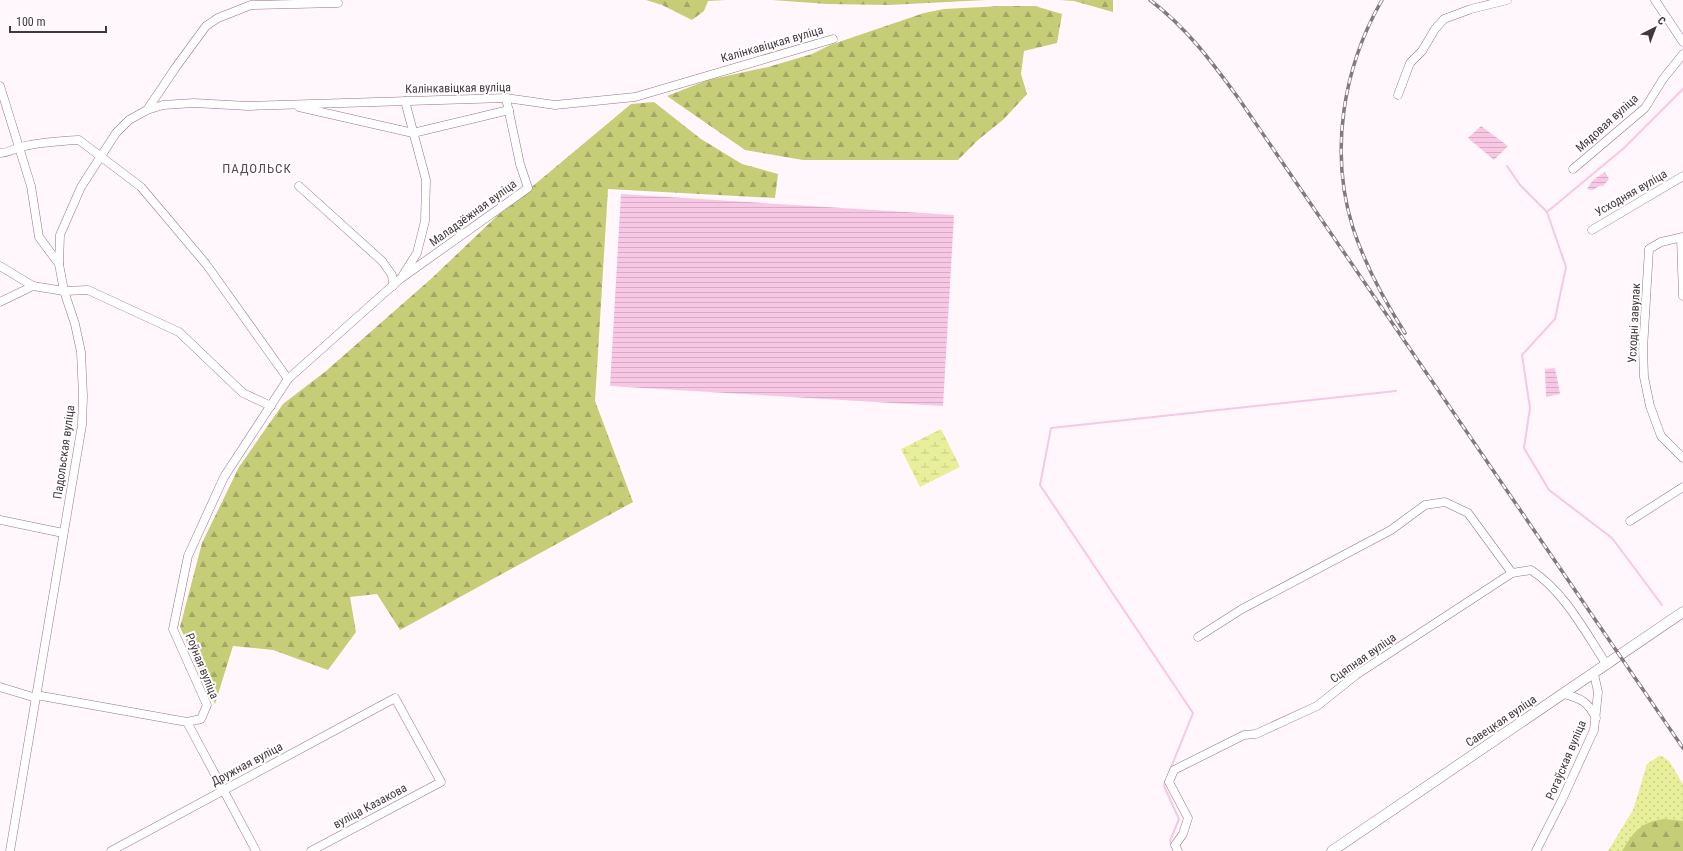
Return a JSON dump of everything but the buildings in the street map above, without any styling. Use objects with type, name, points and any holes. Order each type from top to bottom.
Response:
[{"type":"main road","name":"Савецкая вуліца","points":[[1332,851],[1683,612]]},
{"type":"street","points":[[1398,95],[1410,64],[1422,51],[1435,29],[1444,19],[1471,9],[1507,0]]},
{"type":"street","points":[[1655,0],[1683,42]]},
{"type":"street","name":"Калінкавіцкая вуліца","points":[[147,110],[206,26],[218,18],[251,5],[338,3]]},
{"type":"street","name":"Калінкавіцкая вуліца","points":[[59,264],[60,235],[81,187],[100,157],[116,133],[129,120],[147,110],[163,105],[194,103],[248,106],[506,98],[555,105],[635,96],[833,39]]},
{"type":"street","name":"Мядовая вуліца","points":[[1573,169],[1645,108],[1663,79],[1683,54]]},
{"type":"street","points":[[0,86],[20,147]]},
{"type":"street","points":[[286,104],[413,133],[509,110],[506,98]]},
{"type":"street","points":[[400,280],[417,253],[425,221],[426,180],[405,101]]},
{"type":"street","name":"Маладзёжная вуліца","points":[[271,406],[288,379],[392,286],[528,188],[520,164],[509,110]]},
{"type":"street","points":[[0,153],[6,153],[20,147],[49,142],[79,140],[141,187],[206,264],[288,379]]},
{"type":"street","name":"Падольская вуліца","points":[[10,851],[82,425],[83,396],[80,352],[75,324],[64,291],[59,264],[39,237],[30,186],[20,147]]},
{"type":"street","name":"Усходняя вуліца","points":[[1592,230],[1683,176]]},
{"type":"street","points":[[299,186],[382,261],[392,275],[392,286]]},
{"type":"street","points":[[1682,237],[1683,296]]},
{"type":"street","name":"Усходні завулак","points":[[1682,237],[1661,242],[1650,249],[1643,349],[1644,377],[1650,406],[1661,436],[1683,458]]},
{"type":"street","points":[[0,266],[33,286],[64,291],[88,290],[179,332],[243,393],[271,406]]},
{"type":"street","points":[[0,302],[33,286]]},
{"type":"street","name":"Роўная вуліца","points":[[187,722],[201,719],[207,705],[173,629],[188,556],[224,477],[271,406]]},
{"type":"street","points":[[1630,521],[1683,487]]},
{"type":"street","points":[[1198,638],[1242,609],[1391,530],[1425,505],[1445,502],[1468,513],[1512,573]]},
{"type":"street","points":[[0,520],[63,533]]},
{"type":"street","name":"Сцяпная вуліца","points":[[1178,851],[1175,846],[1183,834],[1188,818],[1169,782],[1174,770],[1244,735],[1256,734],[1317,706],[1356,675],[1512,573],[1531,570],[1544,578],[1564,600],[1607,665]]},
{"type":"street","name":"Рогаўская вуліца","points":[[1536,851],[1562,800],[1594,730],[1598,692],[1594,674]]},
{"type":"street","points":[[0,688],[36,697],[187,722],[222,791],[256,851]]},
{"type":"street","points":[[1564,694],[1579,698],[1591,707],[1596,718]]},
{"type":"street","name":"Дружная вуліца","points":[[111,851],[395,698],[441,782]]},
{"type":"street","name":"вуліца Казакова","points":[[311,851],[441,782]]},
{"type":"green space","points":[[646,0],[726,0],[708,1],[704,11],[692,20],[662,5]]},
{"type":"green space","points":[[772,0],[986,0],[889,5],[827,4]]},
{"type":"green space","points":[[1059,0],[1113,0],[1113,12],[1074,1]]},
{"type":"green space","points":[[1035,6],[1062,14],[1057,43],[1024,51],[1021,74],[1027,94],[1004,119],[978,140],[958,160],[803,160],[745,150],[667,96],[708,80],[768,67],[812,54],[830,45],[924,13],[944,9]]},
{"type":"green space","points":[[654,102],[701,139],[742,164],[778,174],[775,198],[608,189],[595,401],[633,502],[400,630],[377,594],[350,597],[356,632],[328,670],[273,650],[233,646],[215,704],[180,627],[202,543],[239,467],[283,404],[326,371],[432,278],[497,216],[631,104]]},
{"type":"green space","points":[[941,429],[960,467],[920,487],[901,449]]},
{"type":"green space","points":[[1659,756],[1662,756],[1669,761],[1683,784],[1683,851],[1608,851],[1633,810],[1647,764]]},
{"type":"green space","points":[[1664,819],[1683,821],[1683,851],[1622,851],[1634,833],[1644,825],[1649,822]]},
{"type":"shaded area","points":[[1481,126],[1508,146],[1494,160],[1468,138]]},
{"type":"shaded area","points":[[1605,172],[1609,179],[1603,186],[1599,186],[1593,190],[1587,189],[1593,180]]},
{"type":"shaded area","points":[[621,194],[954,215],[943,406],[610,386]]},
{"type":"shaded area","points":[[1555,368],[1560,394],[1546,397],[1545,369]]},
{"type":"waterway","points":[[1547,212],[1624,148],[1683,89]]},
{"type":"waterway","points":[[1507,166],[1520,185],[1547,212],[1566,267],[1555,319],[1522,355],[1530,408],[1524,448],[1549,490],[1612,538],[1662,605]]},
{"type":"waterway","points":[[1170,770],[1193,713],[1040,485],[1051,428],[1396,391]]},
{"type":"waterway","points":[[1165,781],[1164,786],[1179,819],[1170,841],[1172,846]]},
{"type":"railway","points":[[1150,0],[1187,33],[1239,99],[1683,748]]},
{"type":"railway","points":[[1382,0],[1369,26],[1349,82],[1341,140],[1342,170],[1346,199],[1353,228],[1363,255],[1376,282],[1405,333]]},
{"type":"district","name":"ПАДОЛЬСК","points":[[257,168]]}]
